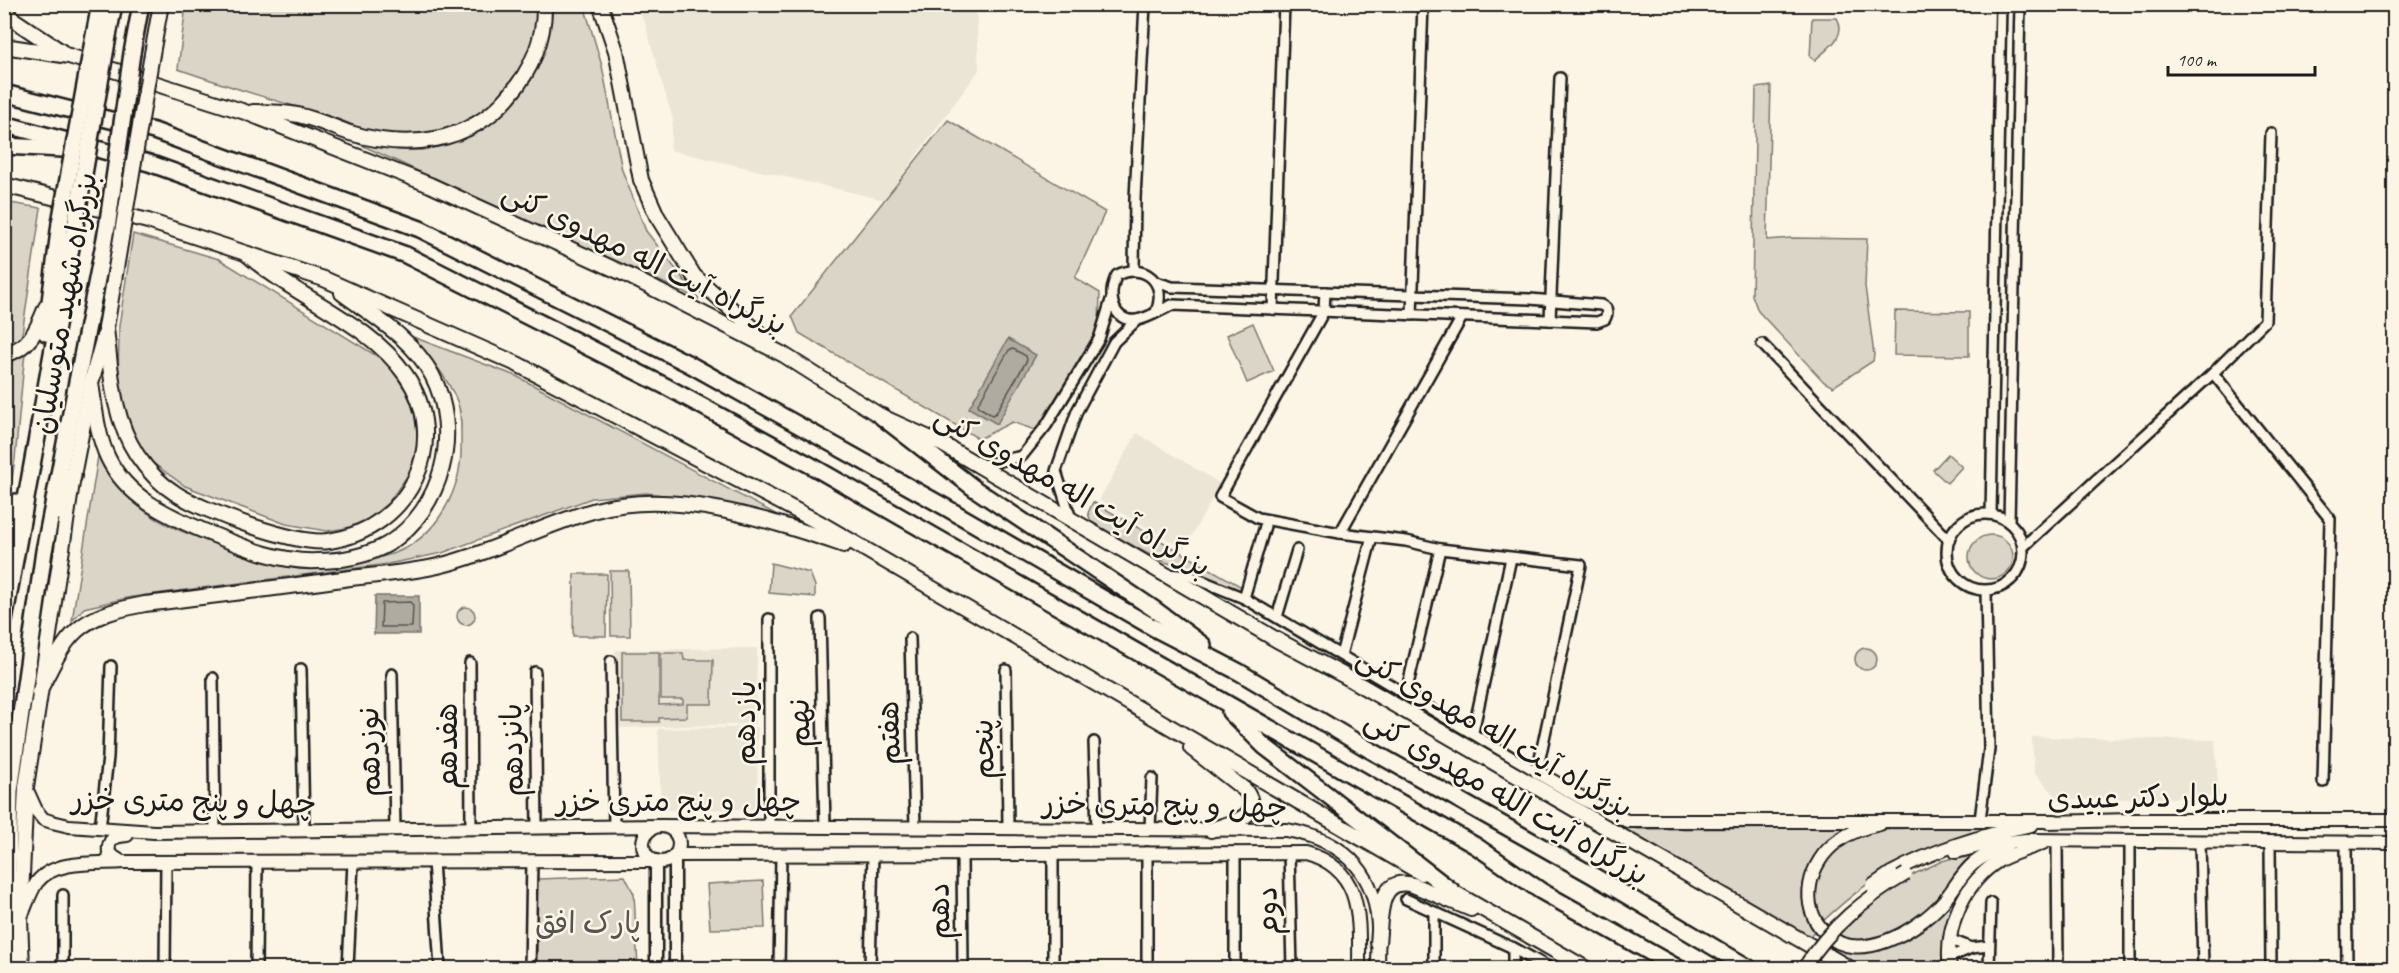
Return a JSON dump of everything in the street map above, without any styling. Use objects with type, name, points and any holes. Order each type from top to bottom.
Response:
[{"type":"highway","points":[[4,554],[29,443],[60,223],[100,41],[100,4]]},
{"type":"highway","name":"بزرگراه شهید متوسلیان","points":[[4,621],[76,219],[100,41],[114,4]]},
{"type":"highway","name":"بزرگراه شهید متوسلیان","points":[[8,969],[10,791],[44,551],[107,228],[141,4]]},
{"type":"highway","points":[[4,93],[154,131],[430,235],[688,364],[955,512],[1154,628],[1239,672]]},
{"type":"highway","points":[[4,124],[149,163],[406,255],[667,387],[810,465],[1476,846],[1540,891],[1678,969]]},
{"type":"highway","points":[[4,146],[50,150],[110,151]]},
{"type":"highway","points":[[882,417],[975,489],[1154,609],[1239,672]]},
{"type":"highway","points":[[44,551],[73,476]]},
{"type":"highway","name":"بزرگراه آیت الله مهدوی کنی","points":[[1239,672],[1393,763],[1592,875],[1749,969]]},
{"type":"highway","points":[[1215,697],[1264,746],[1452,891]]},
{"type":"main road","points":[[22,969],[20,919],[26,788],[39,692],[73,476],[91,383],[106,328],[161,4]]},
{"type":"main road","points":[[4,46],[69,56],[244,112],[299,115],[353,134],[404,143],[440,139],[464,131],[502,105],[518,86],[531,65],[539,43],[544,4]]},
{"type":"main road","points":[[600,4],[616,51],[641,180],[657,216],[694,276],[784,355]]},
{"type":"main road","points":[[4,11],[69,56]]},
{"type":"main road","name":"بزرگراه آیت اله مهدوی کنی","points":[[244,112],[371,161],[522,227],[627,275],[784,355],[882,417],[942,444],[1849,969]]},
{"type":"main road","points":[[4,185],[147,220],[243,250],[324,279],[517,364],[810,518],[1586,969]]},
{"type":"main road","points":[[4,194],[43,194]]},
{"type":"main road","points":[[106,328],[115,401],[120,422],[137,455],[161,483],[177,495],[241,521],[313,542],[340,539],[377,524],[395,510],[410,492],[419,472],[426,430],[423,411],[416,391],[405,372],[366,334],[265,271],[243,250]]},
{"type":"main road","points":[[91,383],[100,434],[108,459],[124,482],[147,503],[173,518],[239,545],[282,558],[314,562],[361,555],[387,544],[420,513],[435,489],[443,467],[446,446],[445,409],[431,374],[399,334],[324,279]]},
{"type":"main road","points":[[4,355],[27,344],[32,338],[52,291]]},
{"type":"main road","points":[[39,692],[61,647],[76,630],[116,609],[436,567],[487,551],[595,510],[620,505],[644,503],[684,505],[770,520],[867,552]]},
{"type":"main road","points":[[1142,710],[1245,790],[1250,797],[1252,806],[1250,813],[1241,819],[1211,830]]},
{"type":"main road","points":[[1537,772],[1627,821],[1905,819],[2055,821]]},
{"type":"main road","name":"چهل و پنج متری خزر","points":[[26,788],[36,810],[43,819],[69,826],[154,832],[614,826],[1297,832],[1318,838],[1347,854],[1358,865],[1368,883],[1377,909],[1378,922]]},
{"type":"main road","points":[[1538,789],[1566,789]]},
{"type":"main road","points":[[1566,789],[1586,817]]},
{"type":"main road","points":[[1905,819],[1852,832],[1823,855],[1813,874],[1808,892],[1810,913],[1832,939],[1850,946],[1866,945],[1889,940],[1911,930],[1943,902],[1972,864],[1992,852],[2026,840]]},
{"type":"main road","name":"بلوار دکتر عبیدی","points":[[1794,969],[1830,922],[1867,890],[1891,873],[1937,850],[1965,840],[2055,821],[2394,820]]},
{"type":"main road","points":[[660,826],[671,829],[678,838],[679,844],[675,855],[666,861],[656,861],[646,853],[643,841],[649,831],[660,826]]},
{"type":"main road","points":[[124,862],[109,854],[110,840],[115,836],[154,832]]},
{"type":"main road","name":"بلوار دکتر عبیدی","points":[[1804,969],[1837,925],[1873,894],[1906,874],[1960,850],[1983,844],[2026,840],[2394,843]]},
{"type":"main road","points":[[1949,963],[1949,939],[1955,916],[1978,878],[2002,859],[2053,841]]},
{"type":"main road","name":"چهل و پنج متری خزر","points":[[675,855],[1289,852],[1321,857],[1345,876],[1352,889],[1359,924]]},
{"type":"main road","name":"چهل و پنج متری خزر","points":[[20,919],[37,883],[48,872],[76,865],[124,862],[656,861]]},
{"type":"main road","points":[[1378,943],[1384,897],[1388,889],[1399,883],[1413,885],[1505,922]]},
{"type":"main road","points":[[1359,969],[1359,924],[1362,918],[1368,915],[1378,922],[1378,969]]},
{"type":"street","points":[[1134,270],[1135,198],[1145,4]]},
{"type":"street","points":[[1273,309],[1284,4]]},
{"type":"street","points":[[1412,315],[1423,4]]},
{"type":"street","points":[[1990,514],[2001,4]]},
{"type":"street","points":[[2009,522],[2020,4]]},
{"type":"street","points":[[1550,320],[1560,78]]},
{"type":"street","points":[[2024,546],[2213,373],[2265,321],[2271,134]]},
{"type":"street","points":[[979,466],[1022,456],[1046,426],[1099,339],[1111,300],[1112,284],[1117,275],[1134,270],[1146,273],[1156,282],[1172,286],[1551,301],[1601,304],[1606,308],[1605,319],[1600,322],[1172,305],[1137,320],[1114,342],[1077,411],[1056,471],[1071,519]]},
{"type":"street","points":[[1155,312],[1160,302],[1156,282]]},
{"type":"street","points":[[1164,573],[1190,576],[1244,598],[1537,772],[1581,565],[1440,549],[1406,541],[1340,533],[1258,518],[1220,497],[1324,311],[1325,292]]},
{"type":"street","points":[[1111,300],[1116,311],[1125,318],[1137,320]]},
{"type":"street","points":[[1340,533],[1462,317]]},
{"type":"street","points":[[1762,344],[1949,540]]},
{"type":"street","points":[[2213,373],[2330,519],[2323,782]]},
{"type":"street","points":[[1977,514],[1990,514],[2009,522],[2020,534],[2024,546],[2021,566],[2010,582],[1986,591],[1963,584],[1949,564],[1947,552],[1949,540],[1955,528],[1977,514]]},
{"type":"street","points":[[1244,598],[1265,526]]},
{"type":"street","points":[[1341,655],[1372,537]]},
{"type":"street","points":[[1406,693],[1440,549]]},
{"type":"street","points":[[1277,617],[1297,550]]},
{"type":"street","points":[[1473,732],[1510,558]]},
{"type":"street","points":[[1980,820],[1989,749],[1986,591]]},
{"type":"street","name":"نهم","points":[[820,618],[825,827]]},
{"type":"street","name":"یازدهم","points":[[769,619],[769,826]]},
{"type":"street","name":"هفتم","points":[[910,638],[915,828]]},
{"type":"street","points":[[611,661],[614,826]]},
{"type":"street","name":"هفدهم","points":[[470,663],[471,828]]},
{"type":"street","points":[[100,829],[108,757],[111,666]]},
{"type":"street","points":[[301,669],[303,830]]},
{"type":"street","name":"پنجم","points":[[1006,670],[1008,828]]},
{"type":"street","name":"پانزدهم","points":[[535,672],[537,827]]},
{"type":"street","name":"نوزدهم","points":[[392,674],[395,829]]},
{"type":"street","points":[[213,678],[215,831]]},
{"type":"street","points":[[1094,742],[1097,829]]},
{"type":"street","points":[[1150,829],[1152,778]]},
{"type":"street","points":[[2053,841],[2058,969]]},
{"type":"street","points":[[2130,841],[2130,969]]},
{"type":"street","points":[[2200,842],[2203,969]]},
{"type":"street","points":[[2270,843],[2271,969]]},
{"type":"street","points":[[2346,843],[2347,969]]},
{"type":"street","points":[[1147,852],[1147,969]]},
{"type":"street","points":[[1235,852],[1235,969]]},
{"type":"street","name":"دوم","points":[[1289,852],[1292,969]]},
{"type":"street","points":[[1053,853],[1053,969]]},
{"type":"street","points":[[870,969],[873,854]]},
{"type":"street","name":"دهم","points":[[962,854],[963,969]]},
{"type":"street","points":[[675,855],[675,969]]},
{"type":"street","points":[[779,969],[781,855]]},
{"type":"street","points":[[433,861],[440,969]]},
{"type":"street","points":[[530,969],[532,861]]},
{"type":"street","points":[[656,861],[656,969]]},
{"type":"street","points":[[165,969],[166,862]]},
{"type":"street","points":[[256,969],[257,862]]},
{"type":"street","points":[[348,969],[353,862]]},
{"type":"street","points":[[63,895],[63,969]]},
{"type":"street","points":[[1406,898],[1513,948],[1549,969]]},
{"type":"street","points":[[1989,969],[1991,903]]},
{"type":"street","points":[[1434,912],[1434,969]]},
{"type":"street","points":[[1949,939],[1971,948]]},
{"type":"street","points":[[1949,963],[1971,948],[1989,946]]},
{"type":"street","points":[[1513,948],[1513,969]]},
{"type":"shaded area","points":[[636,5],[976,5],[979,70],[884,200],[670,150],[673,120],[645,24]]},
{"type":"shaded area","points":[[1137,433],[1221,484],[1184,549],[1099,500]]},
{"type":"shaded area","points":[[757,648],[756,724],[617,728],[615,650]]},
{"type":"shaded area","points":[[758,727],[757,809],[661,810],[658,729]]},
{"type":"shaded area","points":[[2032,737],[2215,740],[2219,797],[2060,800],[2034,773]]},
{"type":"green space","points":[[186,5],[537,5],[537,16],[536,28],[526,59],[515,79],[495,102],[464,123],[447,130],[410,136],[372,132],[178,69]]},
{"type":"green space","points":[[554,5],[584,5],[602,66],[622,170],[646,231],[699,299],[348,139],[398,150],[422,150],[449,144],[476,131],[547,37]]},
{"type":"green space","points":[[1812,18],[1837,18],[1840,25],[1835,42],[1815,60],[1810,57]]},
{"type":"green space","points":[[1771,86],[1767,240],[1867,239],[1865,286],[1873,361],[1833,387],[1824,382],[1758,311],[1752,295],[1756,88]]},
{"type":"green space","points":[[948,120],[1105,212],[1075,278],[1100,293],[1099,326],[1038,431],[1012,422],[979,439],[799,333],[792,316]]},
{"type":"green space","points":[[4,202],[41,208],[20,347],[4,350]]},
{"type":"green space","points":[[133,234],[219,259],[385,361],[408,392],[415,414],[418,441],[406,478],[388,503],[368,519],[347,528],[327,531],[286,524],[185,486],[153,463],[135,441],[118,392],[119,326]]},
{"type":"green space","points":[[1895,311],[1969,312],[1969,356],[1894,355]]},
{"type":"green space","points":[[1253,323],[1274,371],[1247,383],[1227,335]]},
{"type":"green space","points":[[413,337],[516,376],[779,516],[682,497],[646,493],[592,498],[442,553],[388,564],[132,597],[84,608],[72,621],[99,450],[120,487],[133,501],[162,522],[219,545],[268,561],[305,568],[345,564],[392,554],[422,536],[435,524],[458,477],[461,421],[459,406],[453,392],[432,360]]},
{"type":"green space","points":[[25,352],[15,459],[5,523],[5,363]]},
{"type":"green space","points":[[1948,454],[1962,467],[1947,483],[1933,470]]},
{"type":"green space","points":[[1093,502],[1242,587],[1240,594],[1205,576],[1157,559],[1091,522],[1088,513]]},
{"type":"green space","points":[[1991,535],[2006,542],[2013,557],[2006,572],[1991,579],[1976,572],[1969,557],[1976,542]]},
{"type":"green space","points":[[771,563],[810,573],[815,586],[815,597],[769,593]]},
{"type":"green space","points":[[610,571],[629,571],[630,636],[611,636]]},
{"type":"green space","points":[[574,574],[607,574],[606,636],[573,636]]},
{"type":"green space","points":[[466,607],[472,610],[475,616],[472,622],[466,625],[460,622],[457,616],[460,610]]},
{"type":"green space","points":[[1866,648],[1874,651],[1877,659],[1874,667],[1866,670],[1858,667],[1855,659],[1858,651]]},
{"type":"green space","points":[[622,652],[659,652],[659,705],[683,704],[683,699],[661,699],[661,653],[683,653],[684,660],[713,660],[712,704],[687,704],[687,717],[659,718],[659,722],[622,722]]},
{"type":"green space","points":[[1609,822],[1637,829],[1848,828],[1823,848],[1813,859],[1807,872],[1803,886],[1803,901],[1806,916],[1814,931],[1809,938]]},
{"type":"green space","points":[[2001,828],[1949,842],[1904,861],[1863,887],[1822,922],[1816,907],[1814,891],[1822,866],[1830,856],[1841,846],[1864,833],[1880,829]]},
{"type":"green space","points":[[1997,846],[1945,896],[1901,928],[1878,938],[1857,941],[1837,934],[1848,921],[1910,876],[1942,861]]},
{"type":"green space","points":[[2003,852],[1965,889],[1956,901],[1946,929],[1944,968],[1865,968],[1826,946],[1829,942],[1878,949],[1906,939],[1917,933],[1938,914],[1972,869]]},
{"type":"green space","name":"پارک افق","points":[[625,876],[634,894],[638,968],[537,968],[537,879]]},
{"type":"green space","points":[[763,881],[765,928],[710,929],[707,884]]},
{"type":"water","points":[[1008,339],[1036,355],[997,424],[969,408]]},
{"type":"water","points":[[375,596],[419,596],[419,634],[374,634]]}]
